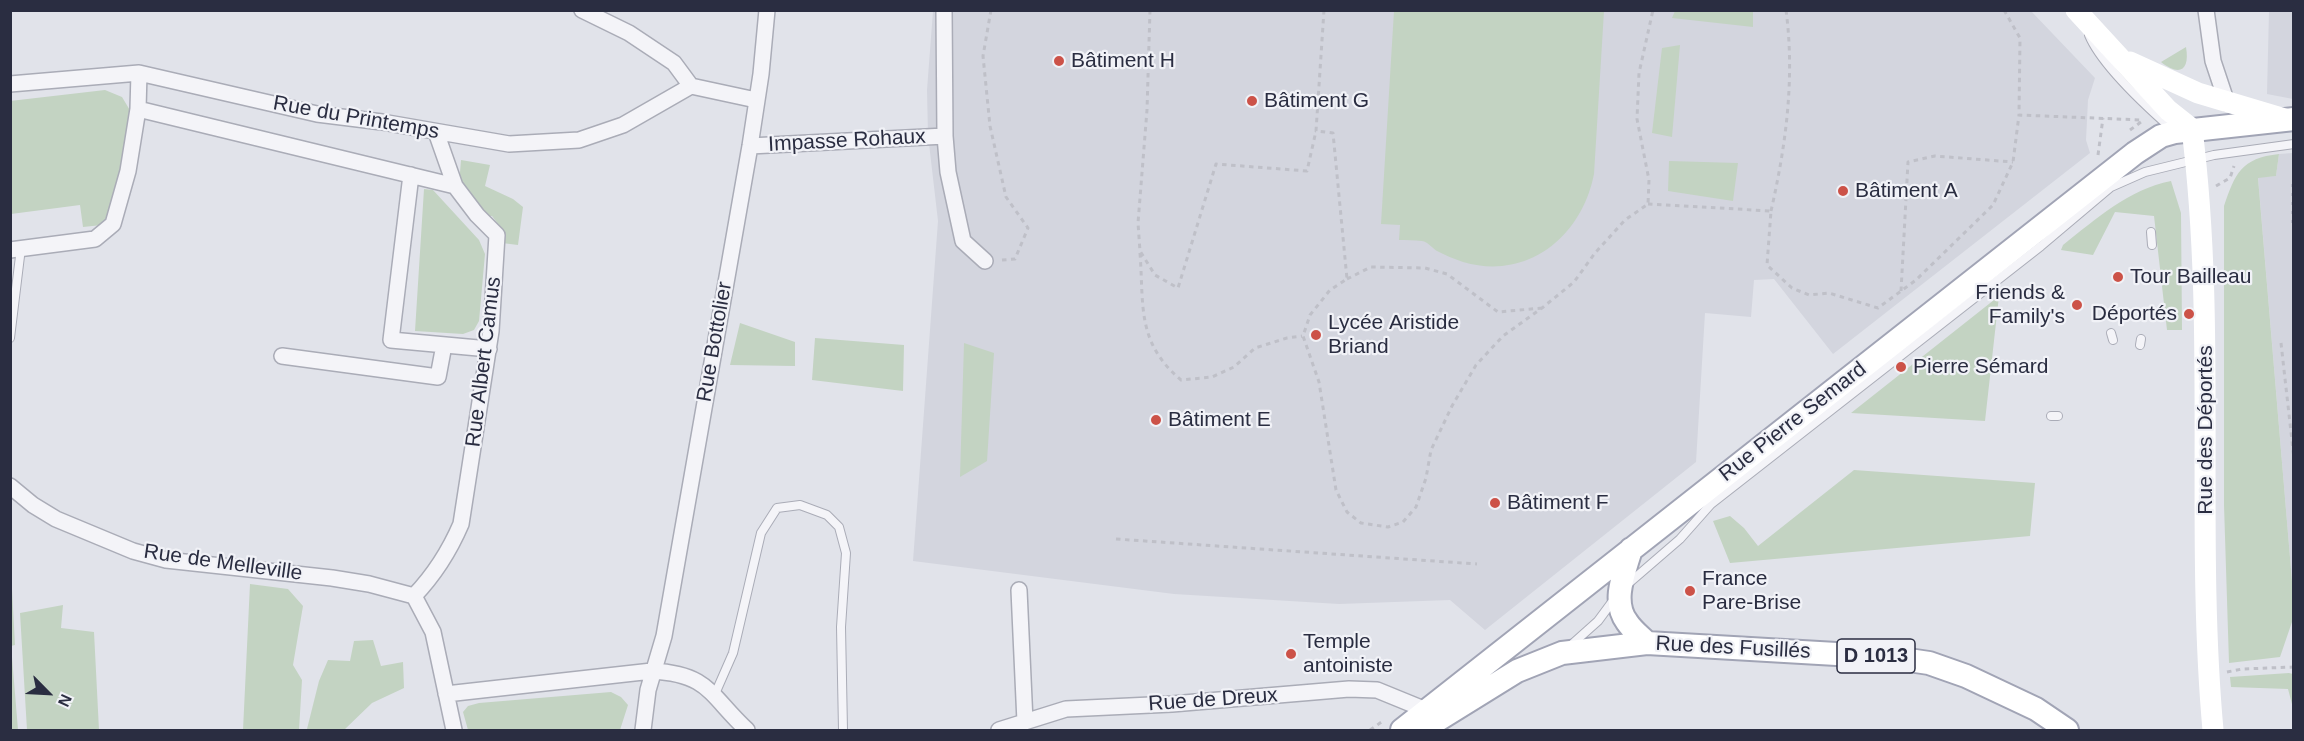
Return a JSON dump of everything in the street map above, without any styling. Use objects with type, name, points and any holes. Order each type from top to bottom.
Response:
[{"type":"main road","points":[[2078,13],[2121,58],[2184,137]]},
{"type":"main road","points":[[2121,58],[2198,93],[2289,119]]},
{"type":"main road","name":"D 1013","points":[[2184,137],[2289,119]]},
{"type":"main road","name":"Rue des Déportés","points":[[2184,137],[2198,189],[2205,313],[2208,675],[2213,730]]},
{"type":"main road","name":"Rue Pierre Semard","points":[[1424,720],[1631,549],[2135,153],[2184,137]]},
{"type":"main road","points":[[1631,549],[1619,593],[1623,616],[1647,643]]},
{"type":"main road","name":"Rue des Fusillés","points":[[1562,653],[1647,643],[1888,657],[1929,663],[1966,676],[2036,709],[2067,730]]},
{"type":"main road","name":"Rue Pierre Semard","points":[[1393,726],[1424,720],[1517,671],[1562,653]]},
{"type":"street","points":[[582,10],[628,33],[674,63],[691,86],[756,100]]},
{"type":"street","name":"Rue Bottolier","points":[[643,730],[652,671],[666,625],[750,146],[761,74],[767,10]]},
{"type":"street","name":"Impasse Rohaux","points":[[944,10],[945,136],[948,172],[963,241],[985,261]]},
{"type":"street","points":[[2206,10],[2213,61],[2227,103]]},
{"type":"street","points":[[16,249],[95,239],[113,224],[128,171],[138,109],[139,73]]},
{"type":"street","name":"Rue du Printemps","points":[[10,84],[139,73],[317,114],[509,144],[579,140],[623,125],[691,86]]},
{"type":"street","points":[[138,109],[455,186]]},
{"type":"street","name":"Rue Albert Camus","points":[[414,596],[434,574],[450,549],[461,524],[489,349],[497,235],[477,215],[455,186],[436,132]]},
{"type":"street","name":"Impasse Rohaux","points":[[750,146],[945,136]]},
{"type":"street","points":[[411,175],[391,340],[489,349]]},
{"type":"street","points":[[282,356],[438,377],[444,345]]},
{"type":"street","name":"Rue de Melleville","points":[[10,486],[33,505],[56,519],[132,551],[166,560],[332,578],[369,584],[414,596]]},
{"type":"street","points":[[1019,590],[1025,722]]},
{"type":"street","points":[[414,596],[433,632],[454,730]]},
{"type":"street","points":[[446,694],[652,671],[688,675],[715,694],[747,730]]},
{"type":"street","name":"Rue de Dreux","points":[[999,730],[1066,709],[1172,704],[1349,689],[1377,690],[1424,720]]},
{"type":"lane","points":[[2078,13],[2095,49],[2184,137],[2232,153],[2290,144]]},
{"type":"lane","points":[[1562,653],[1598,621],[1638,573],[1680,539],[1711,504],[2041,246],[2111,187],[2145,172],[2184,137]]},
{"type":"lane","points":[[2151,232],[2152,245]]},
{"type":"lane","points":[[10,338],[16,249]]},
{"type":"lane","points":[[715,694],[733,653],[761,533],[777,508],[800,505],[827,515],[839,527],[846,553],[842,627],[843,730]]},
{"type":"path","points":[[985,261],[1014,259],[1028,228],[1006,197],[990,126],[983,56],[992,10]]},
{"type":"path","points":[[1150,10],[1147,110],[1138,223],[1142,314],[1151,342],[1165,367],[1181,380],[1212,377],[1234,367],[1255,348],[1287,338],[1303,336]]},
{"type":"path","points":[[1140,251],[1155,275],[1178,288],[1216,164],[1307,171],[1316,131],[1324,10]]},
{"type":"path","points":[[1648,204],[1649,180],[1637,119],[1639,73],[1653,10]]},
{"type":"path","points":[[1786,10],[1789,109],[1783,159],[1771,211],[1767,265],[1792,288],[1809,295],[1830,293],[1878,308],[1916,280],[1993,205],[2013,162],[2019,115],[2020,38],[2004,10]]},
{"type":"path","points":[[2019,115],[2142,120]]},
{"type":"path","points":[[2092,161],[2100,150],[2103,118]]},
{"type":"path","points":[[1316,131],[1334,133],[1347,279]]},
{"type":"path","points":[[2198,189],[2218,185],[2230,178],[2234,165],[2232,153]]},
{"type":"path","points":[[1901,291],[1908,162],[1935,156],[2013,162]]},
{"type":"path","points":[[1542,308],[1498,312],[1447,274],[1425,268],[1371,267],[1330,290],[1310,315],[1303,336],[1319,382],[1336,490],[1347,512],[1361,523],[1388,527],[1403,522],[1416,507],[1426,478],[1431,450],[1476,364],[1503,336],[1542,308],[1574,282],[1595,253],[1625,220],[1648,204],[1771,211]]},
{"type":"path","points":[[2281,343],[2294,459]]},
{"type":"path","points":[[1116,539],[1477,564]]},
{"type":"path","points":[[2208,675],[2242,669],[2294,668]]},
{"type":"path","points":[[1370,730],[1393,726]]},
{"type":"shaded area","name":"Lycée Aristide Briand","points":[[933,11],[2031,11],[2095,78],[2088,100],[2086,140],[2090,153],[1833,354],[1774,279],[1754,280],[1751,317],[1705,313],[1696,462],[1485,630],[1450,600],[1339,604],[1174,594],[913,561],[938,221],[928,135],[927,90]]},
{"type":"shaded area","points":[[2269,11],[2293,11],[2293,99],[2267,94]]},
{"type":"shaded area","points":[[2293,153],[2293,593],[2258,177],[2276,176],[2279,154]]},
{"type":"green space","points":[[1394,11],[1604,11],[1594,174],[1588,196],[1578,217],[1564,234],[1548,248],[1530,259],[1509,265],[1487,266],[1463,262],[1437,251],[1424,242],[1399,240],[1400,225],[1381,224]]},
{"type":"green space","points":[[1675,11],[1753,11],[1753,27],[1672,18]]},
{"type":"green space","points":[[1680,45],[1672,137],[1652,133],[1662,48]]},
{"type":"green space","points":[[2186,47],[2186,61],[2182,69],[2173,69],[2161,62]]},
{"type":"green space","points":[[105,90],[122,97],[131,112],[121,175],[110,219],[102,225],[83,227],[80,205],[11,214],[10,101]]},
{"type":"green space","points":[[2279,154],[2276,176],[2258,178],[2293,593],[2293,619],[2280,657],[2229,663],[2224,505],[2224,206],[2241,170],[2256,159]]},
{"type":"green space","points":[[461,160],[490,165],[485,186],[513,199],[523,207],[518,245],[502,243],[504,232],[492,216],[483,216],[459,185]]},
{"type":"green space","points":[[1669,161],[1738,163],[1733,201],[1668,191]]},
{"type":"green space","points":[[2171,181],[2181,213],[2182,330],[2167,330],[2154,216],[2115,212],[2093,255],[2061,250],[2063,245],[2114,206],[2141,191]]},
{"type":"green space","points":[[424,189],[433,190],[479,240],[485,254],[479,321],[474,330],[463,334],[415,331]]},
{"type":"green space","points":[[1999,296],[1985,421],[1851,413]]},
{"type":"green space","points":[[740,323],[795,342],[795,366],[730,365]]},
{"type":"green space","points":[[815,338],[904,345],[903,391],[812,380]]},
{"type":"green space","points":[[964,343],[994,353],[987,461],[960,477]]},
{"type":"green space","points":[[1854,470],[2035,483],[2030,536],[1730,563],[1713,521],[1730,516],[1744,528],[1758,546]]},
{"type":"green space","points":[[11,570],[15,645],[10,646]]},
{"type":"green space","points":[[250,584],[288,589],[303,606],[293,665],[302,680],[299,730],[243,730]]},
{"type":"green space","points":[[63,605],[61,628],[94,632],[99,730],[27,730],[20,613]]},
{"type":"green space","points":[[373,640],[381,666],[403,662],[404,688],[372,703],[344,730],[307,729],[319,681],[328,660],[350,661],[354,641]]},
{"type":"green space","points":[[12,657],[18,730],[11,730]]},
{"type":"green space","points":[[2293,674],[2293,708],[2288,689],[2231,687],[2230,677]]},
{"type":"green space","points":[[611,692],[621,697],[628,705],[620,730],[468,730],[463,712],[468,706],[479,703]]},
{"type":"railway","points":[[2294,184],[2294,229]]},
{"type":"place","name":"Bâtiment H","points":[[1059,61]]},
{"type":"place","name":"Bâtiment G","points":[[1252,101]]},
{"type":"place","name":"Bâtiment A","points":[[1843,191]]},
{"type":"place","name":"Tour Bailleau","points":[[2118,277]]},
{"type":"place","name":"Friends & Family's","points":[[2077,305]]},
{"type":"place","name":"Déportés","points":[[2189,314]]},
{"type":"place","name":"Lycée Aristide Briand","points":[[1316,335]]},
{"type":"place","name":"Pierre Sémard","points":[[1901,367]]},
{"type":"place","name":"Bâtiment E","points":[[1156,420]]},
{"type":"place","name":"Bâtiment F","points":[[1495,503]]},
{"type":"place","name":"France Pare-Brise","points":[[1690,591]]},
{"type":"place","name":"Temple antoiniste","points":[[1291,654]]}]
